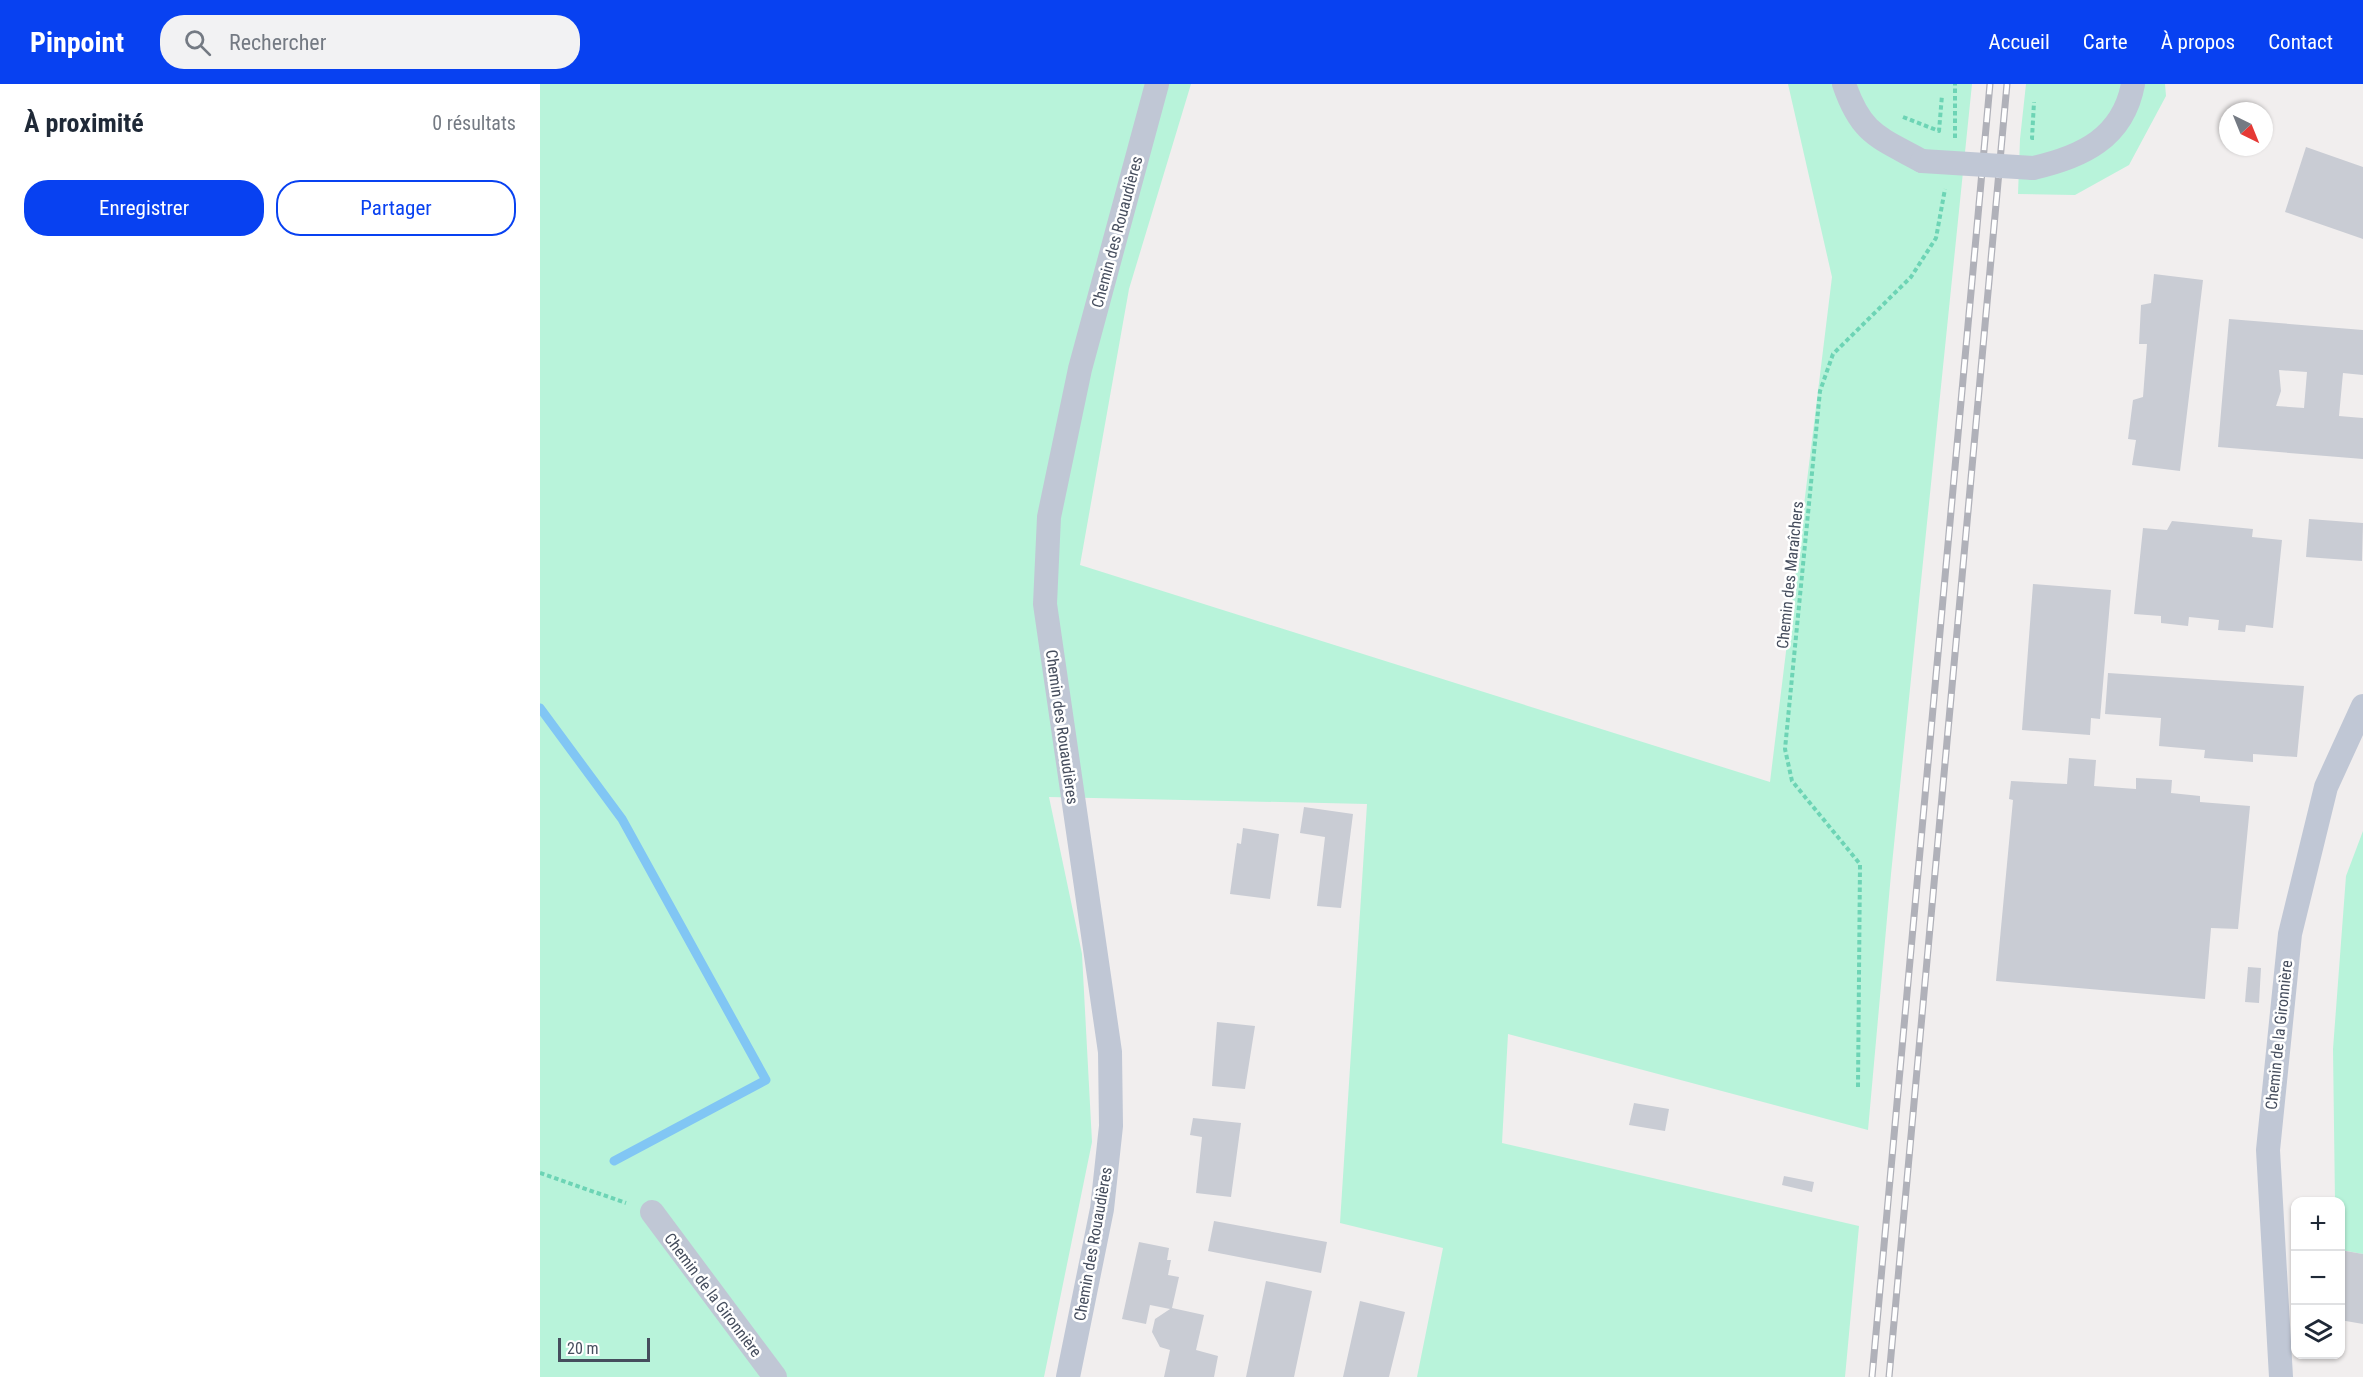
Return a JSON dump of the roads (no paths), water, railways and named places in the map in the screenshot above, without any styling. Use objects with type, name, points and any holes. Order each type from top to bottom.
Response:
[{"type":"street","name":"Chemin des Rouaudières","points":[[1068,1377],[1102,1209],[1111,1126],[1110,1052],[1045,604],[1049,517],[1080,369],[1157,84]]},
{"type":"street","points":[[1844,84],[1852,107],[1872,134],[1922,161],[2033,168],[2067,160],[2097,143],[2118,125],[2130,100],[2133,84]]},
{"type":"street","name":"Chemin de la Gironnière","points":[[2282,1377],[2268,1150],[2290,934],[2326,787],[2363,706]]},
{"type":"street","name":"Chemin de la Gironnière","points":[[652,1212],[776,1377]]},
{"type":"waterway","points":[[540,708],[622,819],[766,1080],[614,1161]]},
{"type":"railway","points":[[1872,1377],[1990,84]]},
{"type":"railway","points":[[1889,1377],[2007,84]]}]
